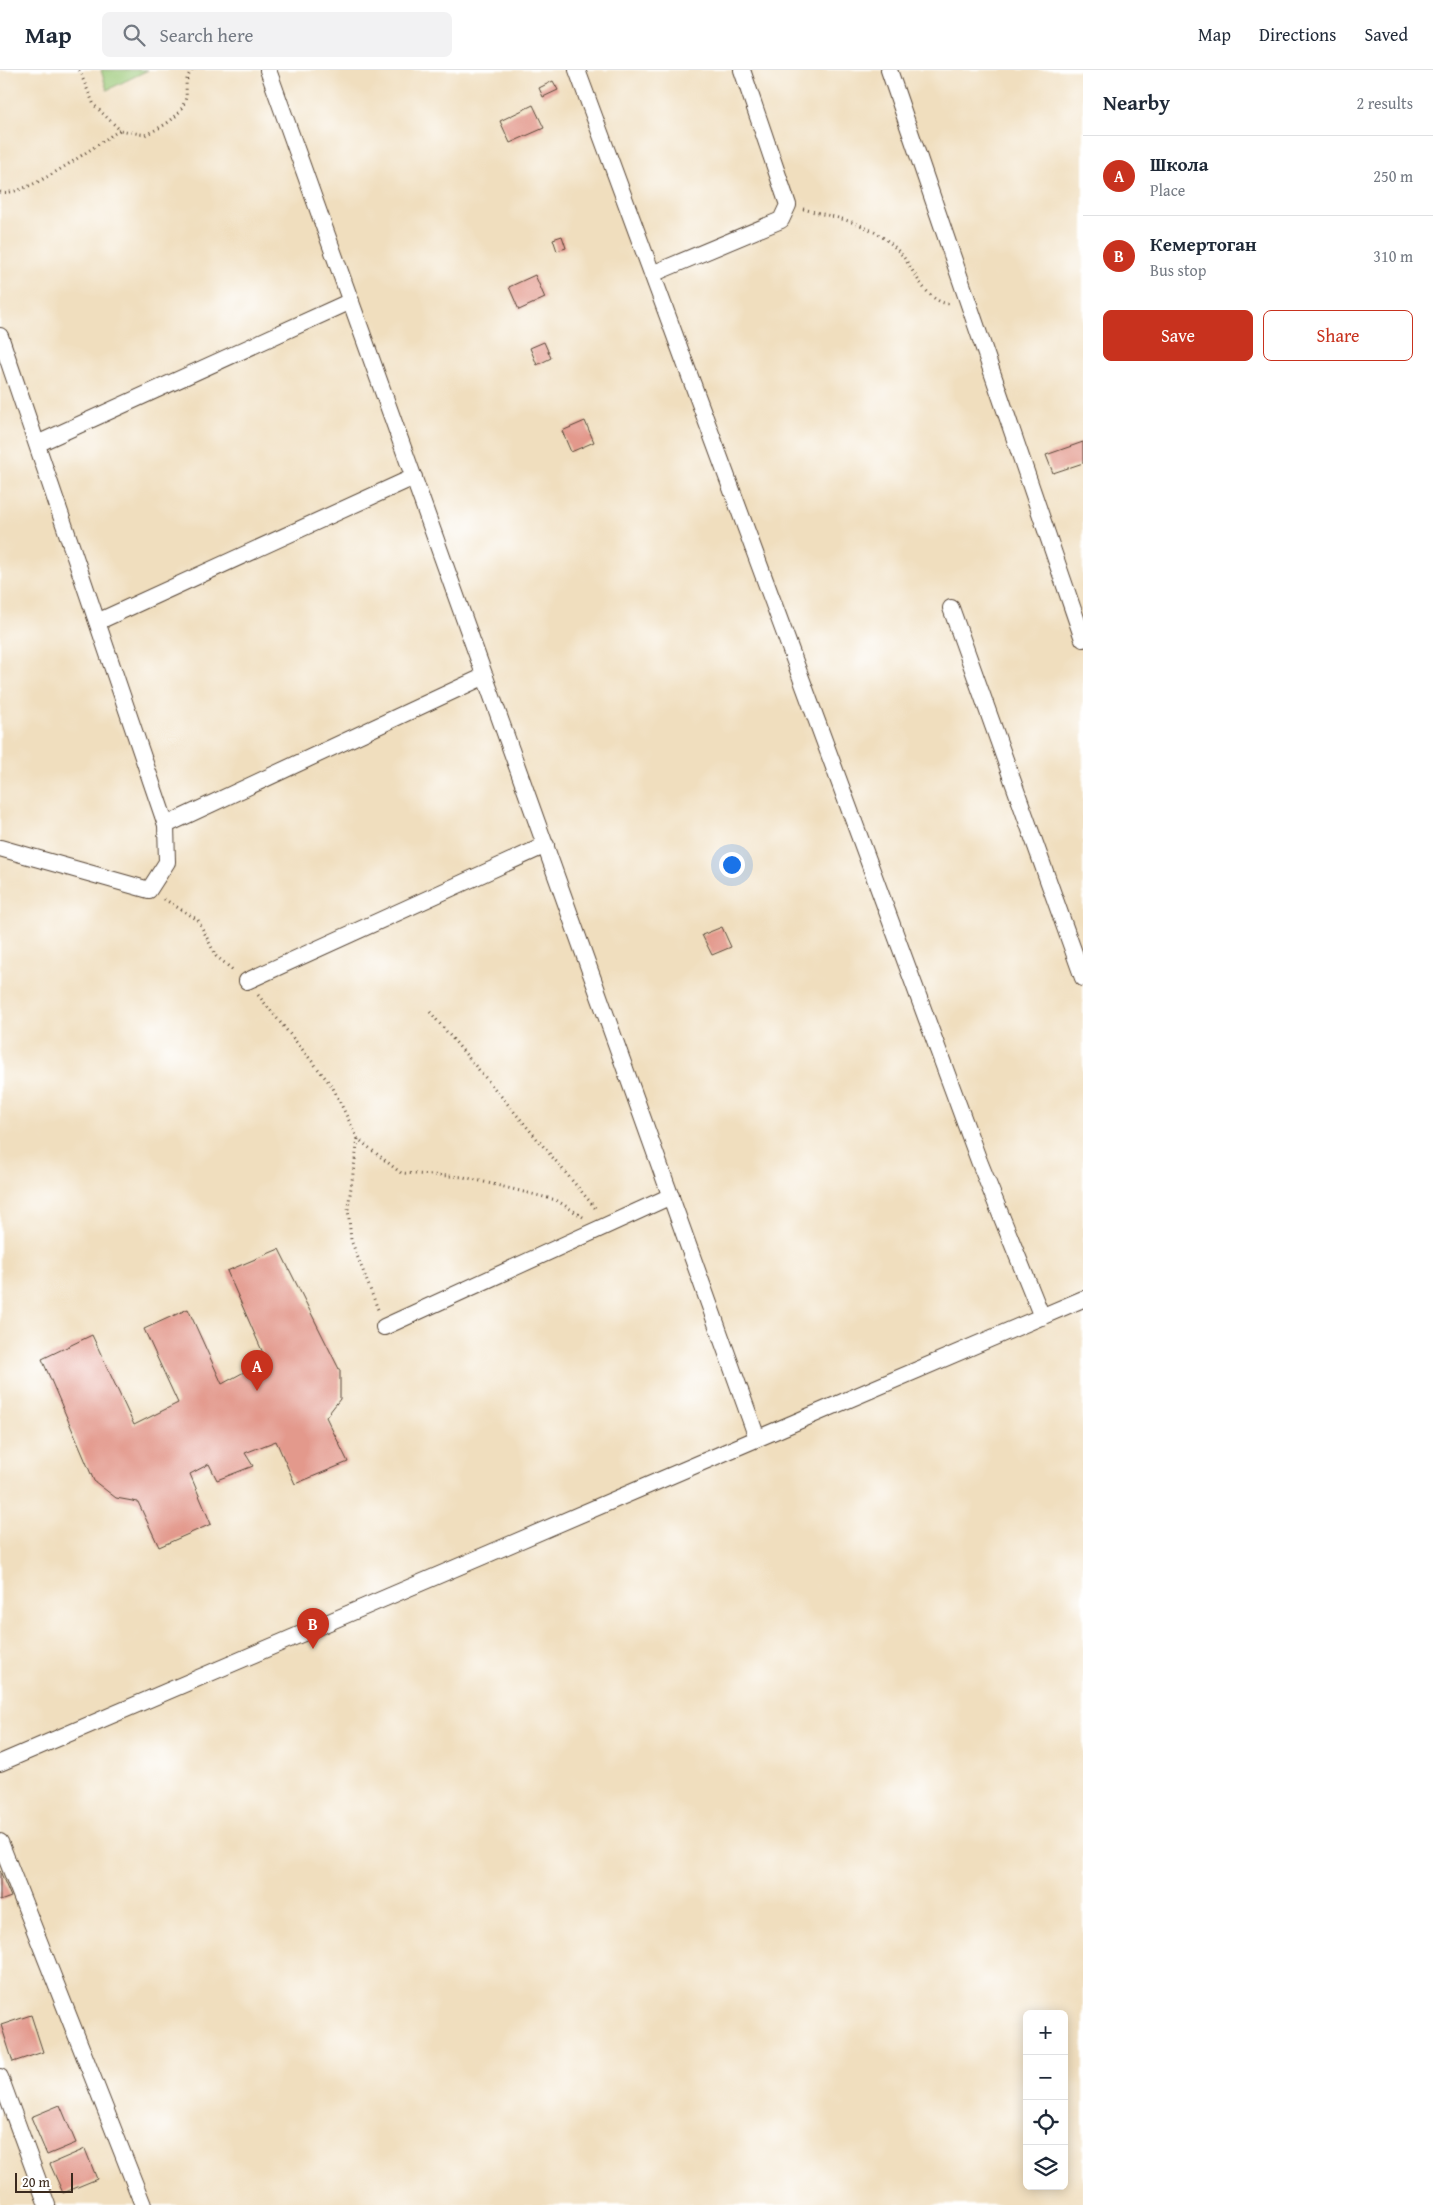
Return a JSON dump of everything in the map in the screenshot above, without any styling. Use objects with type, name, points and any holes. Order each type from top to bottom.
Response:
[{"type":"street","points":[[268,70],[757,1438]]},
{"type":"street","points":[[577,70],[980,1161],[1042,1317]]},
{"type":"street","points":[[652,274],[781,220],[788,205],[742,70]]},
{"type":"street","points":[[889,70],[1083,639]]},
{"type":"street","points":[[37,444],[351,301]]},
{"type":"street","points":[[0,336],[166,825],[167,862],[149,890],[0,848]]},
{"type":"street","points":[[97,622],[414,477]]},
{"type":"street","points":[[951,608],[1083,978]]},
{"type":"street","points":[[166,825],[485,676]]},
{"type":"street","points":[[247,981],[546,845]]},
{"type":"street","points":[[384,1327],[671,1196]]},
{"type":"street","points":[[0,1762],[1083,1299]]},
{"type":"street","points":[[0,1842],[143,2205]]},
{"type":"street","points":[[0,2077],[6,2114],[47,2205]]},
{"type":"path","points":[[79,70],[94,104],[120,130],[145,135],[170,122],[185,103],[185,78],[192,70]]},
{"type":"path","points":[[0,192],[8,194],[32,186],[120,130]]},
{"type":"path","points":[[788,205],[870,228],[901,253],[926,291],[945,304],[969,304]]},
{"type":"path","points":[[149,890],[198,920],[216,956],[247,981],[332,1086],[358,1139],[401,1173],[464,1177],[556,1200],[604,1226]]},
{"type":"path","points":[[430,1012],[604,1226]]},
{"type":"path","points":[[358,1139],[348,1208],[351,1240],[384,1327]]},
{"type":"green space","points":[[101,70],[148,70],[107,90]]},
{"type":"building","points":[[553,81],[558,90],[543,97],[539,88]]},
{"type":"building","points":[[533,105],[544,128],[510,143],[500,121]]},
{"type":"building","points":[[562,236],[566,248],[557,251],[553,239]]},
{"type":"building","points":[[535,275],[545,298],[519,310],[509,287]]},
{"type":"building","points":[[544,342],[551,358],[537,365],[530,348]]},
{"type":"building","points":[[585,421],[594,442],[571,452],[562,431]]},
{"type":"building","points":[[1083,442],[1083,463],[1053,473],[1046,455]]},
{"type":"building","points":[[722,927],[731,947],[712,955],[702,935]]},
{"type":"building","points":[[279,1249],[340,1371],[340,1399],[326,1417],[348,1462],[295,1484],[276,1441],[245,1453],[253,1466],[217,1480],[209,1464],[190,1474],[211,1524],[159,1547],[138,1502],[116,1498],[94,1481],[42,1359],[92,1335],[134,1425],[178,1403],[144,1329],[188,1309],[222,1384],[266,1360],[227,1271]]},
{"type":"building","points":[[0,1871],[11,1897],[0,1901]]},
{"type":"building","points":[[31,2015],[43,2052],[13,2062],[1,2025]]},
{"type":"building","points":[[60,2105],[76,2143],[47,2155],[31,2117]]},
{"type":"building","points":[[85,2149],[97,2179],[63,2193],[50,2164]]},
{"type":"place","name":"Школа","points":[[257,1391]]},
{"type":"place","name":"Кемертоган","points":[[313,1649]]}]
